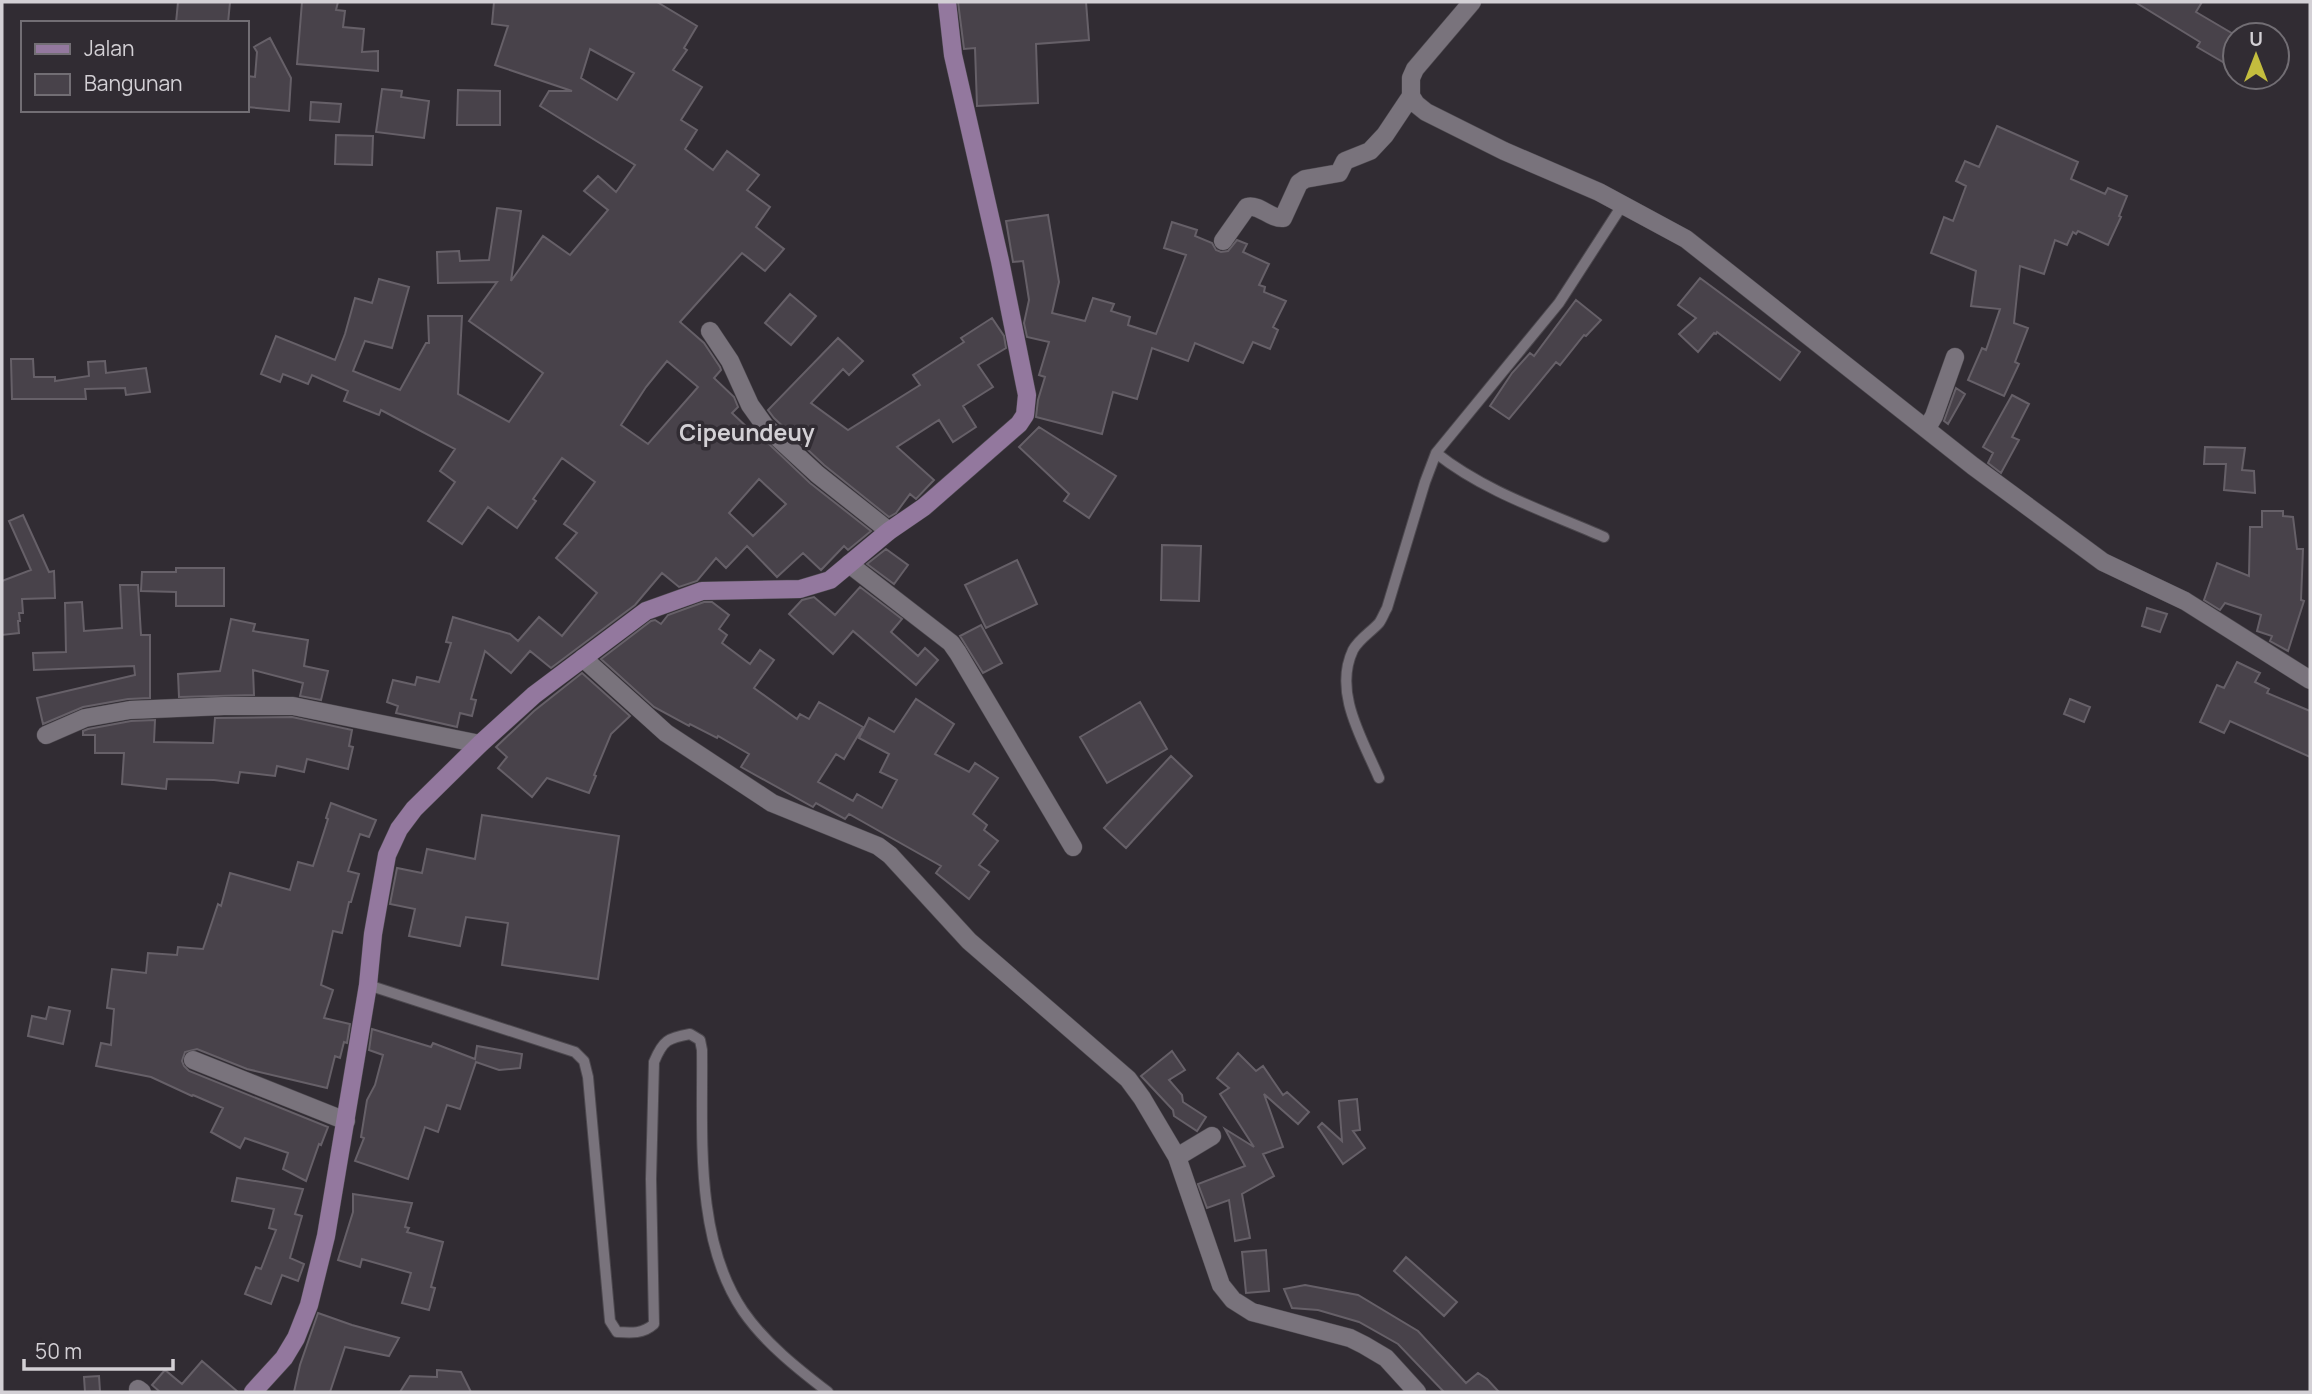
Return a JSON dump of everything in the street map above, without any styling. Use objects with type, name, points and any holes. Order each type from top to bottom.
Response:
[{"type":"street","points":[[253,1392],[284,1358],[296,1338],[309,1305],[326,1236],[346,1121],[387,855],[398,829],[414,809],[534,695],[646,611],[702,591],[800,589],[830,580],[889,531],[924,507],[1019,424],[1025,415],[1027,396],[1000,261],[953,55],[947,2]]},
{"type":"street","points":[[1472,2],[1415,69],[1411,78],[1411,96],[1416,104],[1450,125],[1623,204],[1686,239],[1973,466],[2103,562],[2185,601],[2310,680]]},
{"type":"street","points":[[1223,241],[1247,207],[1252,206],[1275,218],[1283,218],[1299,183],[1305,179],[1339,173],[1345,161],[1370,151],[1385,135],[1411,96]]},
{"type":"street","points":[[710,331],[730,361],[750,405],[765,426],[817,474],[889,531]]},
{"type":"street","points":[[1927,428],[1934,416],[1955,356]]},
{"type":"street","points":[[849,564],[951,643],[1073,847]]},
{"type":"street","points":[[583,658],[666,733],[772,803],[878,846],[890,855],[969,941],[1128,1079],[1177,1157],[1221,1285],[1233,1300],[1252,1312],[1350,1338],[1385,1357],[1417,1392]]},
{"type":"street","points":[[46,735],[85,718],[130,710],[293,706],[480,744]]},
{"type":"street","points":[[193,1059],[346,1121]]},
{"type":"street","points":[[1177,1157],[1212,1136]]},
{"type":"lane","points":[[1379,778],[1351,711],[1346,670],[1354,647],[1380,622],[1387,608],[1436,453],[1559,303],[1623,204]]},
{"type":"lane","points":[[1436,453],[1454,467],[1492,488],[1604,537]]},
{"type":"lane","points":[[368,985],[575,1052],[583,1062],[588,1077],[610,1321],[617,1332],[636,1333],[648,1330],[654,1325],[650,1179],[654,1062],[666,1041],[690,1034],[700,1040],[704,1164],[712,1239],[727,1279],[743,1310],[769,1342],[828,1392]]},
{"type":"building","points":[[178,2],[230,2],[228,21],[176,21]]},
{"type":"building","points":[[302,2],[338,2],[336,10],[345,11],[343,27],[364,29],[362,52],[378,51],[378,71],[297,64]]},
{"type":"building","points":[[494,2],[657,2],[697,26],[684,48],[687,50],[673,70],[702,87],[681,120],[697,130],[685,149],[713,170],[727,151],[759,175],[747,190],[770,207],[756,227],[784,249],[765,271],[742,253],[680,322],[704,343],[720,367],[721,370],[714,378],[734,397],[738,407],[732,413],[749,429],[751,427],[810,483],[871,531],[848,550],[844,546],[821,570],[803,553],[777,577],[747,546],[726,568],[716,558],[697,581],[679,587],[662,573],[635,605],[551,668],[530,651],[511,673],[485,651],[471,699],[476,700],[472,716],[460,713],[457,727],[396,713],[398,706],[387,702],[393,680],[415,685],[417,677],[439,682],[451,643],[446,642],[453,617],[510,634],[518,641],[539,617],[562,636],[597,593],[556,558],[577,533],[564,524],[595,482],[562,458],[533,499],[536,501],[517,528],[488,507],[462,544],[428,521],[455,482],[440,471],[455,449],[381,410],[379,415],[344,401],[348,391],[312,375],[308,384],[283,374],[280,382],[261,374],[276,336],[335,360],[355,298],[372,303],[379,279],[409,287],[392,348],[365,341],[353,371],[400,390],[426,343],[429,343],[428,316],[462,316],[458,394],[509,422],[543,373],[469,321],[497,282],[438,283],[437,252],[459,251],[460,261],[489,260],[497,208],[521,211],[511,281],[543,236],[570,255],[608,210],[584,191],[598,176],[616,192],[635,165],[540,106],[549,91],[572,91],[495,65],[508,26],[492,24]],"holes":[[[590,49],[634,73],[617,100],[581,78]],[[667,361],[698,387],[648,444],[621,425]],[[759,479],[786,504],[753,536],[729,513]]]},
{"type":"building","points":[[958,2],[1086,2],[1089,40],[1036,44],[1038,103],[977,106],[975,48],[964,49]]},
{"type":"building","points":[[2135,2],[2202,2],[2196,12],[2221,27],[2221,61],[2197,47],[2200,42]]},
{"type":"building","points":[[270,38],[291,78],[289,111],[248,107],[248,76],[255,77],[257,52],[254,47]]},
{"type":"building","points":[[382,89],[402,91],[401,97],[429,101],[424,138],[376,132]]},
{"type":"building","points":[[458,90],[500,91],[500,125],[457,125]]},
{"type":"building","points":[[311,102],[341,104],[339,122],[310,120]]},
{"type":"building","points":[[1997,126],[2078,162],[2071,179],[2105,194],[2108,188],[2127,196],[2108,245],[2078,231],[2076,234],[2073,232],[2067,245],[2055,240],[2044,274],[2020,266],[2014,323],[2028,328],[2015,362],[2019,364],[2004,396],[1968,380],[1982,348],[1986,350],[2000,309],[1971,306],[1976,271],[1931,253],[1944,217],[1953,221],[1966,186],[1956,181],[1965,161],[1979,167]]},
{"type":"building","points":[[336,135],[373,136],[372,165],[335,164]]},
{"type":"building","points":[[1048,215],[1059,282],[1052,313],[1085,321],[1093,298],[1114,304],[1111,311],[1130,317],[1128,325],[1156,334],[1186,255],[1164,248],[1172,222],[1197,230],[1195,236],[1212,243],[1216,250],[1221,252],[1228,251],[1237,240],[1247,244],[1243,252],[1269,264],[1259,285],[1265,287],[1264,292],[1286,301],[1273,327],[1278,330],[1270,349],[1253,342],[1243,363],[1195,343],[1188,361],[1152,348],[1137,399],[1113,392],[1102,434],[1036,417],[1045,377],[1039,375],[1049,342],[1027,337],[1024,323],[1029,300],[1023,261],[1013,262],[1006,221]]},
{"type":"building","points":[[1700,278],[1800,352],[1780,380],[1717,332],[1698,352],[1679,334],[1696,318],[1678,305]]},
{"type":"building","points":[[790,294],[816,316],[791,345],[765,323]]},
{"type":"building","points":[[1576,300],[1601,320],[1584,335],[1560,365],[1556,362],[1509,419],[1490,406],[1512,373],[1530,353],[1534,356]]},
{"type":"building","points":[[992,318],[1004,336],[1006,348],[978,365],[993,387],[963,406],[976,427],[953,442],[939,420],[897,447],[934,480],[916,499],[910,494],[896,513],[889,517],[824,465],[768,410],[838,338],[863,361],[849,375],[843,369],[811,403],[848,430],[920,385],[913,375],[964,342],[961,338]]},
{"type":"building","points":[[11,359],[33,359],[34,377],[55,377],[55,381],[89,376],[88,362],[105,361],[106,373],[146,368],[150,392],[126,395],[125,388],[85,389],[86,399],[12,399]]},
{"type":"building","points":[[1956,388],[1965,394],[1948,424],[1944,421]]},
{"type":"building","points":[[2012,395],[2029,404],[2012,437],[2019,440],[2001,473],[1988,463],[1993,453],[1983,447]]},
{"type":"building","points":[[1039,427],[1116,476],[1089,518],[1064,501],[1069,494],[1019,447]]},
{"type":"building","points":[[2205,447],[2245,448],[2242,470],[2254,471],[2255,493],[2224,490],[2226,464],[2204,464]]},
{"type":"building","points":[[2262,511],[2283,511],[2283,516],[2293,517],[2297,549],[2303,549],[2301,600],[2304,601],[2288,651],[2270,641],[2272,636],[2257,631],[2261,615],[2225,603],[2220,610],[2204,600],[2217,563],[2249,576],[2250,527],[2262,527]]},
{"type":"building","points":[[23,515],[49,572],[54,571],[55,598],[22,599],[23,613],[19,613],[19,633],[2,635],[2,581],[31,570],[9,521]]},
{"type":"building","points":[[1162,545],[1201,546],[1199,601],[1161,600]]},
{"type":"building","points":[[886,549],[908,565],[894,584],[867,564]]},
{"type":"building","points":[[1017,560],[1037,604],[986,628],[965,585]]},
{"type":"building","points":[[176,568],[224,568],[224,606],[176,606],[176,592],[141,591],[142,572],[176,572]]},
{"type":"building","points":[[120,585],[138,585],[141,635],[150,635],[150,698],[83,707],[43,724],[37,698],[135,675],[134,666],[34,670],[33,653],[66,652],[65,603],[82,602],[84,631],[122,628]]},
{"type":"building","points":[[860,587],[902,619],[891,632],[918,656],[925,648],[938,660],[916,685],[853,631],[833,654],[789,614],[802,600],[814,597],[835,615]]},
{"type":"building","points":[[704,602],[712,602],[729,615],[719,629],[727,635],[722,643],[750,664],[760,650],[774,660],[754,688],[797,719],[800,714],[809,719],[819,702],[863,727],[844,759],[836,754],[818,782],[853,801],[857,794],[882,808],[897,780],[880,772],[889,754],[859,738],[869,718],[894,732],[916,699],[954,724],[935,754],[969,772],[975,763],[998,778],[973,814],[987,825],[984,830],[998,841],[979,865],[989,872],[969,899],[936,873],[941,866],[849,814],[845,819],[816,803],[813,807],[741,767],[749,754],[718,736],[717,738],[690,724],[689,726],[654,707],[601,659],[651,621],[655,620],[661,624],[668,615]]},
{"type":"building","points":[[2147,608],[2167,614],[2160,632],[2142,626]]},
{"type":"building","points":[[231,619],[255,624],[253,631],[308,640],[304,666],[328,671],[321,700],[300,696],[303,683],[253,670],[254,695],[179,697],[178,674],[220,671]]},
{"type":"building","points":[[981,625],[1002,663],[983,673],[960,636]]},
{"type":"building","points":[[2237,662],[2260,673],[2255,682],[2269,689],[2267,693],[2310,711],[2310,757],[2230,721],[2224,733],[2200,722],[2217,685],[2224,688]]},
{"type":"building","points":[[582,673],[630,716],[611,734],[589,793],[547,778],[532,797],[498,768],[507,757],[496,747],[534,711]]},
{"type":"building","points":[[2070,699],[2090,707],[2084,722],[2064,714]]},
{"type":"building","points":[[1140,702],[1167,749],[1107,783],[1080,737]]},
{"type":"building","points":[[292,717],[352,730],[349,746],[353,747],[348,769],[307,759],[304,772],[277,766],[275,776],[240,772],[238,783],[167,779],[166,789],[122,784],[124,753],[95,753],[95,735],[83,735],[83,731],[88,729],[131,721],[155,720],[154,742],[213,743],[215,718]]},
{"type":"building","points":[[1171,756],[1192,776],[1126,848],[1104,828]]},
{"type":"building","points":[[331,803],[376,820],[369,837],[360,834],[348,871],[359,874],[342,933],[333,931],[321,985],[333,990],[324,1018],[350,1024],[347,1043],[344,1042],[340,1058],[335,1056],[327,1088],[247,1069],[197,1049],[185,1052],[182,1061],[189,1071],[328,1127],[306,1181],[283,1169],[288,1153],[245,1138],[240,1148],[211,1132],[223,1108],[151,1077],[96,1066],[101,1043],[111,1045],[114,1009],[107,1008],[112,969],[146,973],[148,953],[177,955],[178,947],[203,949],[218,904],[221,906],[230,873],[290,890],[298,862],[313,866]]},
{"type":"building","points":[[482,815],[619,836],[598,979],[502,965],[508,923],[466,917],[460,946],[409,936],[415,909],[390,904],[397,868],[422,873],[427,849],[475,859]]},
{"type":"building","points":[[49,1007],[70,1011],[63,1044],[28,1036],[32,1016],[46,1019]]},
{"type":"building","points":[[372,1029],[431,1047],[433,1043],[475,1059],[477,1046],[522,1054],[520,1068],[499,1070],[476,1062],[460,1109],[447,1105],[438,1132],[425,1127],[408,1179],[355,1161],[364,1138],[361,1137],[367,1100],[375,1085],[383,1055],[369,1050]]},
{"type":"building","points":[[1172,1051],[1185,1070],[1169,1080],[1182,1095],[1183,1102],[1206,1117],[1197,1131],[1174,1116],[1173,1110],[1141,1076]]},
{"type":"building","points":[[1238,1053],[1256,1071],[1263,1066],[1283,1095],[1287,1092],[1309,1112],[1298,1124],[1264,1094],[1283,1147],[1263,1154],[1274,1176],[1242,1194],[1250,1238],[1235,1241],[1229,1200],[1207,1208],[1198,1184],[1245,1166],[1225,1129],[1254,1147],[1220,1094],[1229,1088],[1217,1078]]},
{"type":"building","points":[[1357,1099],[1360,1130],[1353,1131],[1365,1148],[1343,1164],[1318,1127],[1322,1123],[1342,1141],[1339,1101]]},
{"type":"building","points":[[237,1178],[303,1189],[295,1214],[302,1216],[290,1258],[304,1264],[298,1281],[282,1275],[271,1304],[245,1294],[256,1267],[261,1269],[276,1230],[269,1228],[274,1209],[232,1201]]},
{"type":"building","points":[[353,1194],[412,1203],[405,1227],[409,1228],[407,1232],[443,1242],[431,1287],[435,1288],[429,1310],[402,1303],[411,1273],[362,1259],[360,1267],[338,1260],[353,1212]]},
{"type":"building","points":[[1266,1250],[1269,1291],[1246,1293],[1242,1252]]},
{"type":"building","points":[[1406,1257],[1457,1302],[1444,1316],[1394,1271]]},
{"type":"building","points":[[1305,1285],[1358,1295],[1418,1331],[1466,1383],[1478,1373],[1499,1392],[1444,1392],[1398,1344],[1359,1322],[1318,1310],[1292,1308],[1284,1289]]},
{"type":"building","points":[[318,1313],[399,1338],[389,1356],[345,1347],[330,1392],[294,1392],[300,1365]]},
{"type":"building","points":[[202,1361],[238,1392],[160,1392],[152,1385],[165,1370],[182,1384]]},
{"type":"building","points":[[437,1370],[461,1372],[471,1392],[400,1392],[410,1376],[437,1377]]},
{"type":"building","points":[[99,1376],[100,1391],[85,1392],[84,1377]]},
{"type":"district","name":"Cipeundeuy","points":[[747,433]]}]
